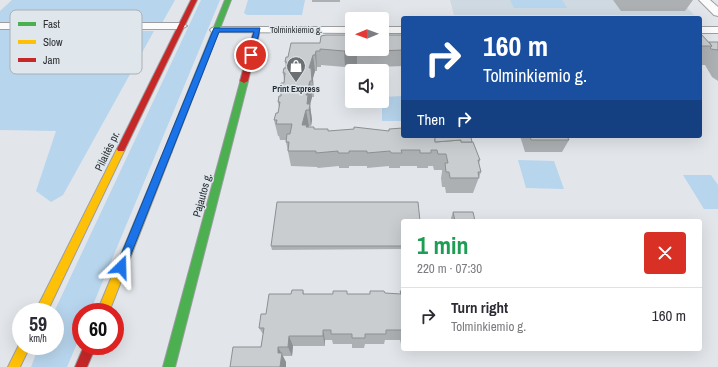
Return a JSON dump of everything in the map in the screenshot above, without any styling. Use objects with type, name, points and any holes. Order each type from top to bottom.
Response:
[{"type":"main road","name":"Pilaitės pr.","points":[[45,303],[194,0]]},
{"type":"main road","points":[[107,303],[228,0]]},
{"type":"main road","name":"Pajautos g.","points":[[169,367],[257,30]]},
{"type":"main road","points":[[14,367],[20,355]]},
{"type":"main road","points":[[81,367],[86,355]]},
{"type":"street","points":[[704,0],[718,13]]},
{"type":"street","points":[[142,26],[182,26]]},
{"type":"street","name":"Tolminkiemio g.","points":[[216,30],[345,30]]},
{"type":"street","points":[[389,30],[401,30]]},
{"type":"street","points":[[702,30],[718,30]]},
{"type":"shaded area","points":[[12,0],[175,0],[162,23],[142,23],[142,10],[10,10],[10,23],[0,23],[0,11]]},
{"type":"shaded area","points":[[201,0],[220,0],[94,303],[72,303],[72,355],[67,367],[31,367],[36,355],[64,355],[64,303],[58,303]]},
{"type":"shaded area","points":[[248,0],[305,0],[302,15],[247,15],[244,13]]},
{"type":"shaded area","points":[[450,0],[680,0],[694,15],[454,15]]},
{"type":"shaded area","points":[[510,0],[562,0],[567,8],[514,8]]},
{"type":"shaded area","points":[[0,30],[10,30],[10,74],[130,74],[63,195],[51,202],[36,191],[56,131],[0,130]]},
{"type":"shaded area","points":[[142,31],[154,31],[142,53]]},
{"type":"shaded area","points":[[401,96],[401,121],[382,121],[382,108],[389,108],[389,97]]},
{"type":"shaded area","points":[[518,160],[554,161],[564,189],[526,188]]},
{"type":"shaded area","points":[[683,175],[711,175],[718,185],[718,209],[704,209]]},
{"type":"building","points":[[345,35],[345,51],[320,49],[320,51],[316,51],[315,55],[313,55],[309,68],[311,68],[312,81],[310,81],[306,95],[308,95],[307,104],[310,104],[309,110],[306,110],[302,125],[307,125],[306,127],[314,127],[314,129],[328,129],[328,131],[354,129],[354,127],[389,131],[389,129],[401,128],[401,138],[435,138],[435,142],[461,140],[461,142],[473,142],[480,160],[478,160],[481,172],[478,172],[479,178],[450,178],[449,172],[446,172],[445,163],[448,163],[446,154],[438,154],[437,150],[431,150],[431,153],[420,153],[420,150],[401,150],[402,153],[391,153],[390,151],[367,153],[367,151],[349,151],[349,153],[338,153],[338,151],[316,153],[316,151],[288,151],[289,142],[286,142],[287,134],[290,134],[292,124],[276,124],[277,120],[274,120],[276,113],[278,113],[280,102],[278,102],[279,96],[281,96],[281,83],[284,83],[285,73],[283,73],[284,68],[286,68],[286,57],[288,57],[291,43],[320,43],[321,36]]},
{"type":"building","points":[[389,35],[401,35],[401,50],[389,51]]},
{"type":"building","points":[[702,35],[712,46],[702,46]]},
{"type":"building","points":[[709,42],[718,42],[718,50],[711,49],[710,48],[712,46]]},
{"type":"building","points":[[435,138],[471,138],[472,142],[461,142],[461,140],[435,142]]},
{"type":"building","points":[[530,138],[568,138],[569,140],[531,140]]},
{"type":"building","points":[[277,202],[418,202],[420,219],[401,219],[401,246],[271,246]]},
{"type":"building","points":[[453,212],[473,212],[475,219],[455,219]]},
{"type":"building","points":[[292,290],[303,290],[303,294],[333,294],[333,291],[347,291],[347,294],[370,294],[370,291],[384,291],[385,293],[401,294],[401,330],[386,330],[386,334],[365,334],[365,338],[352,338],[352,334],[331,334],[331,330],[323,330],[323,336],[289,336],[288,347],[278,347],[278,353],[282,353],[280,367],[230,367],[233,347],[261,347],[264,328],[259,328],[261,314],[266,314],[269,294],[291,294]]},
{"type":"traffic: fast","points":[[168,151],[228,0]]},
{"type":"traffic: fast","points":[[169,367],[244,81]]},
{"type":"traffic: slow","points":[[45,303],[121,149]]},
{"type":"traffic: slow","points":[[107,303],[168,151]]},
{"type":"traffic: slow","points":[[14,367],[20,355]]},
{"type":"traffic: jam","points":[[121,149],[194,0]]},
{"type":"traffic: jam","points":[[244,81],[257,30]]},
{"type":"traffic: jam","points":[[81,367],[86,355]]},
{"type":"place","name":"Print Express","points":[[296,83]]},
{"type":"route","points":[[121,267],[216,30],[257,30],[251,55]]}]
